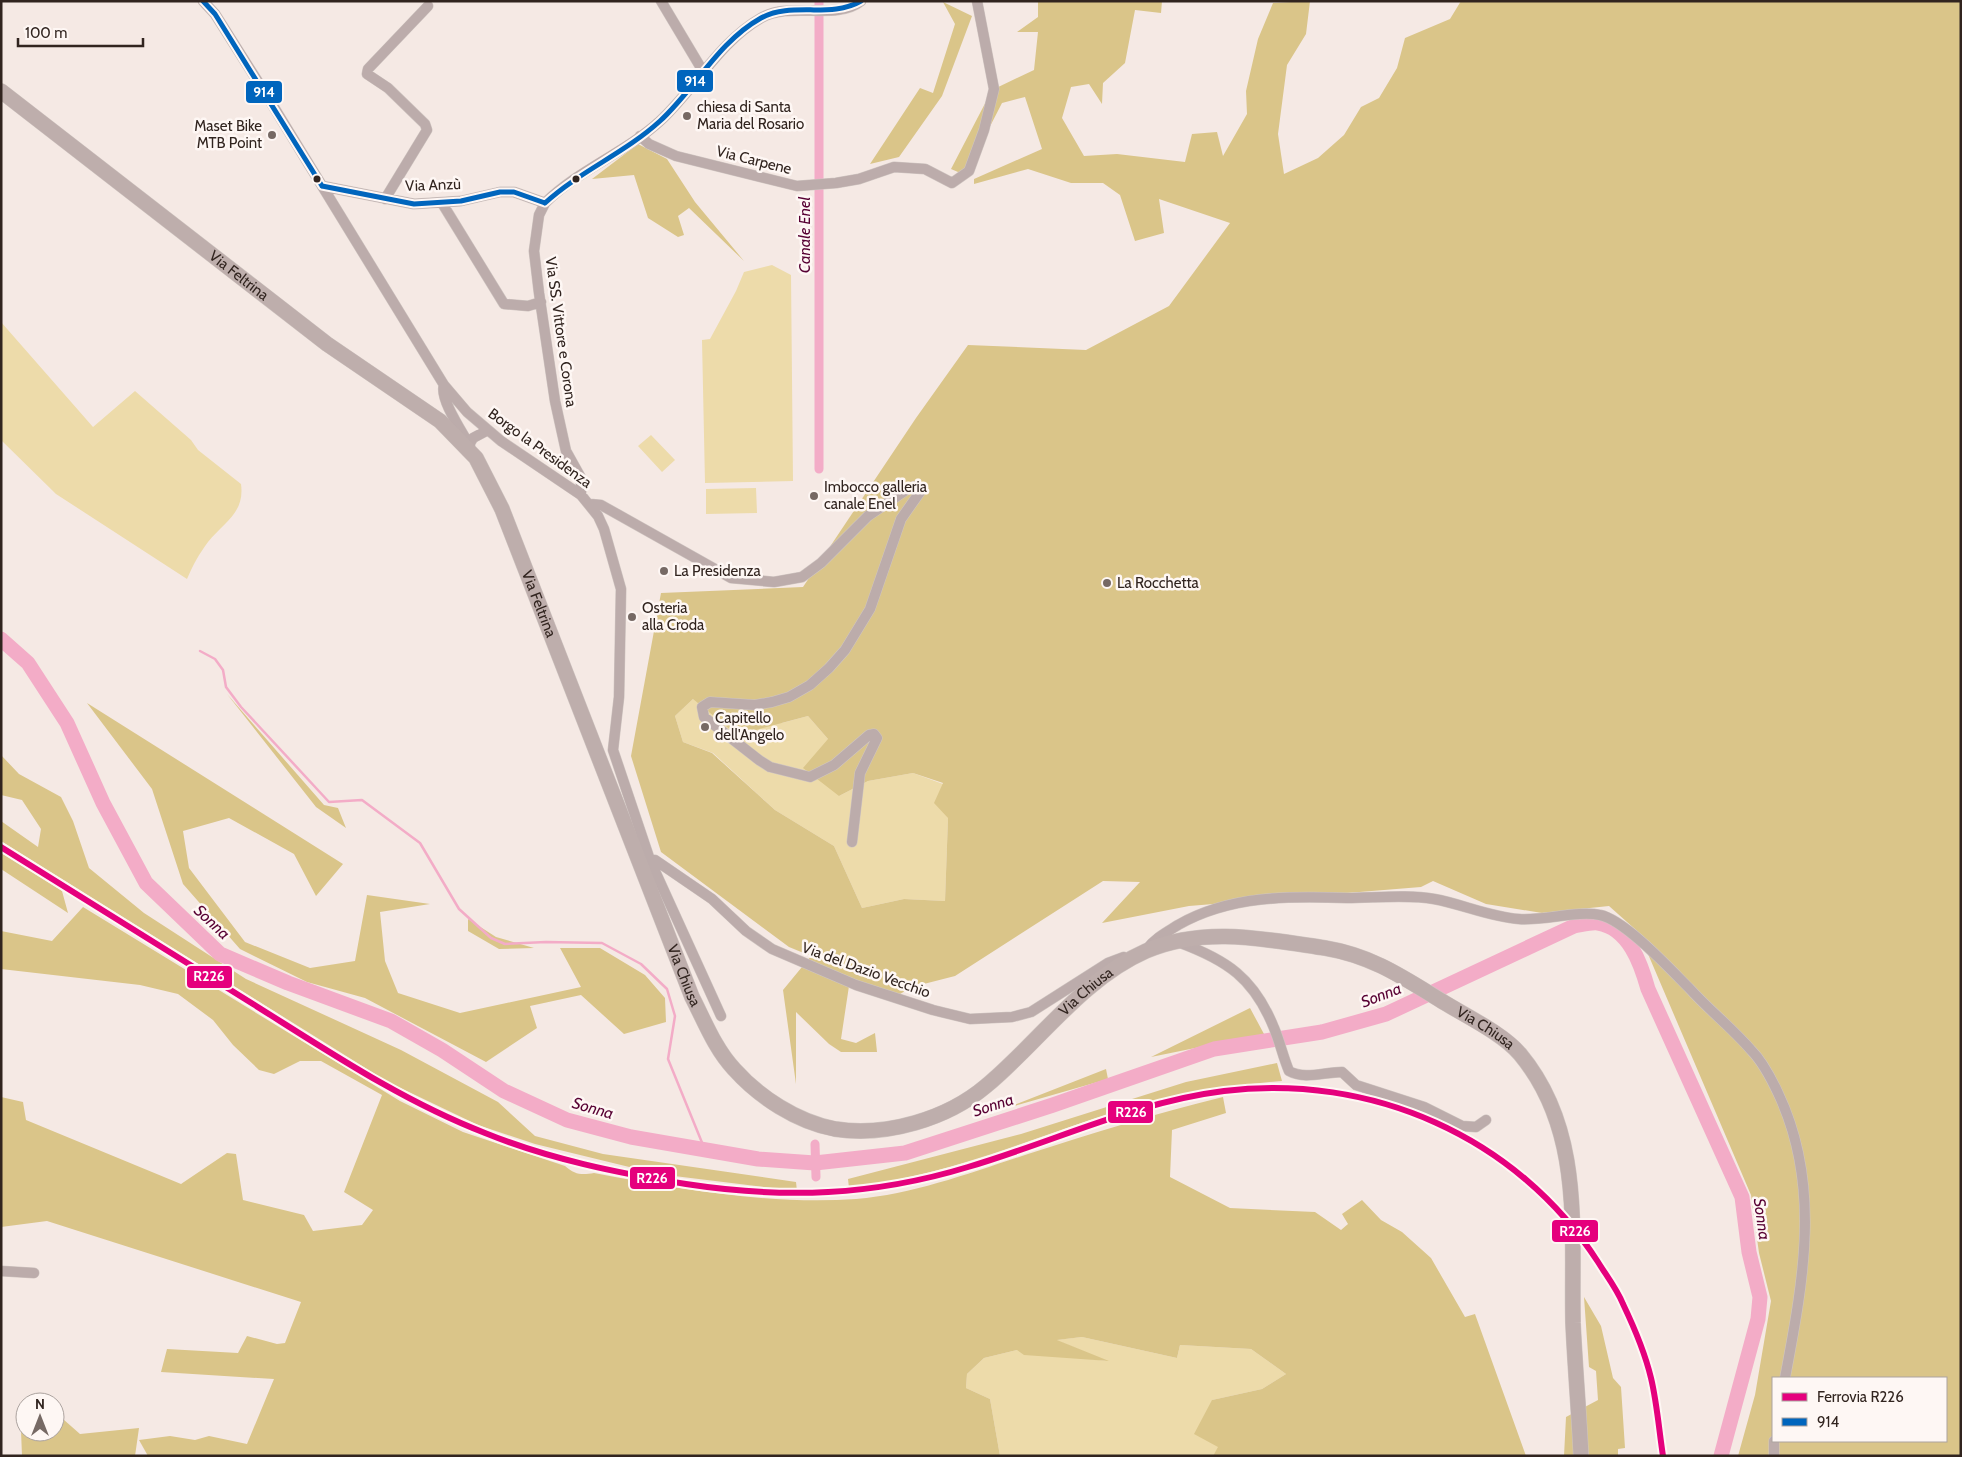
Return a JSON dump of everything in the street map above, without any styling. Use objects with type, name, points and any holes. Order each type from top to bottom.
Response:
[{"type":"main road","name":"Via Feltrina","points":[[1,91],[328,344],[440,421],[473,452],[502,509],[597,752]]},
{"type":"main road","name":"Via Chiusa","points":[[597,752],[692,997],[732,1068],[765,1098],[795,1115],[835,1128],[902,1127],[949,1111],[984,1088],[1088,989],[1124,963],[1145,952],[1175,941],[1207,935],[1252,936],[1335,950],[1373,960],[1486,1028],[1518,1051],[1537,1077],[1551,1106],[1566,1147],[1572,1195],[1573,1327],[1581,1456]]},
{"type":"street","name":"Via Feltrina","points":[[203,1],[220,22],[444,385],[443,392],[447,404],[473,452]]},
{"type":"street","points":[[661,1],[704,73]]},
{"type":"street","points":[[545,202],[660,121],[731,41],[753,23],[773,13],[806,9],[850,8],[860,1]]},
{"type":"street","name":"Via Carpene","points":[[640,136],[649,144],[676,156],[797,186],[859,179],[894,167],[924,169],[952,183],[969,171],[984,130],[994,88],[977,1]]},
{"type":"street","points":[[385,199],[427,130],[426,124],[388,88],[367,74],[368,69],[428,6]]},
{"type":"street","name":"Via Anzù","points":[[322,186],[332,186],[344,191],[414,204],[462,201],[500,192],[532,197],[545,202]]},
{"type":"street","name":"Via SS. Vittore e Corona","points":[[545,202],[539,215],[534,251],[540,302],[555,401],[566,450],[581,478],[581,495]]},
{"type":"street","points":[[442,203],[504,304],[528,306],[540,302]]},
{"type":"street","name":"Borgo la Presidenza","points":[[444,385],[467,412],[488,430],[581,495],[590,504],[604,529],[621,589],[619,697],[613,750],[650,860]]},
{"type":"street","points":[[473,452],[473,438],[488,430]]},
{"type":"street","points":[[590,504],[601,505],[731,578],[774,582],[802,577],[821,563],[868,516],[909,488],[916,486],[920,492],[901,519],[870,609],[845,650],[829,668],[810,685],[789,697],[755,705],[710,702],[702,707],[704,716],[758,760],[770,766],[810,777],[834,765],[869,735],[874,734],[877,738],[860,773],[852,842]]},
{"type":"street","points":[[650,860],[720,1016]]},
{"type":"street","name":"Via del Dazio Vecchio","points":[[650,860],[655,860],[694,889],[712,899],[746,931],[772,950],[856,985],[933,1010],[970,1019],[1012,1017],[1031,1012],[1108,963],[1130,954],[1145,952]]},
{"type":"street","points":[[1145,952],[1152,942],[1192,917],[1219,908],[1260,899],[1433,899],[1517,919],[1542,919],[1599,914],[1614,920],[1672,971],[1752,1050],[1771,1077],[1785,1108],[1799,1148],[1805,1186],[1802,1278],[1785,1377]]},
{"type":"street","points":[[1175,941],[1204,951],[1233,968],[1251,987],[1266,1010],[1290,1071],[1299,1076],[1342,1072],[1356,1085],[1424,1107],[1462,1126],[1476,1127],[1486,1120]]},
{"type":"street","points":[[1,1272],[34,1273]]},
{"type":"street","points":[[1774,1442],[1774,1456]]},
{"type":"shaded area","points":[[1038,1],[1162,1],[1161,13],[1135,10],[1125,63],[1103,83],[1102,104],[1089,84],[1071,87],[1062,118],[1084,156],[1117,154],[1185,162],[1192,134],[1217,132],[1223,156],[1247,114],[1246,91],[1258,39],[1273,3],[1310,1],[1306,34],[1287,65],[1278,134],[1284,174],[1318,158],[1344,135],[1361,107],[1379,98],[1397,68],[1405,38],[1450,19],[1461,1],[1961,1],[1961,1456],[1738,1456],[1755,1395],[1771,1301],[1759,1253],[1751,1195],[1648,954],[1654,946],[1609,906],[1542,913],[1486,904],[1433,881],[1421,887],[1189,906],[1102,923],[1140,882],[1103,881],[955,976],[912,987],[900,994],[849,986],[841,1039],[856,1043],[875,1033],[877,1052],[841,1052],[829,1044],[796,1012],[796,1084],[783,990],[811,956],[789,947],[661,852],[631,756],[661,593],[803,587],[916,418],[968,345],[1086,350],[1169,306],[1230,223],[1159,199],[1164,233],[1135,241],[1120,195],[1103,183],[1071,183],[1028,169],[974,184],[974,179],[1042,149],[1025,97],[1002,103],[965,175],[951,169],[992,90],[1034,70],[1038,32],[1017,32],[1038,17]],"holes":[[[693,699],[737,735],[808,716],[828,739],[803,768],[839,796],[868,781],[913,773],[943,783],[934,803],[948,818],[945,901],[904,899],[862,908],[834,846],[775,810],[712,753],[683,742],[675,716]]]},
{"type":"shaded area","points":[[943,2],[972,16],[942,96],[899,157],[870,164],[920,88],[933,93],[955,24]]},
{"type":"shaded area","points":[[638,144],[667,159],[695,202],[744,261],[689,208],[678,216],[684,235],[678,237],[648,218],[634,175],[592,179]]},
{"type":"shaded area","points":[[772,265],[791,275],[793,481],[705,483],[702,340],[710,339],[744,272]]},
{"type":"shaded area","points":[[1,322],[93,427],[135,391],[191,440],[198,450],[241,484],[240,502],[237,510],[205,546],[187,579],[56,494],[1,440]]},
{"type":"shaded area","points":[[651,435],[675,460],[662,472],[638,446]]},
{"type":"shaded area","points":[[756,488],[757,513],[706,514],[706,489]]},
{"type":"shaded area","points":[[227,694],[324,805],[338,808],[346,828],[316,807]]},
{"type":"shaded area","points":[[693,699],[782,723],[808,716],[828,739],[839,796],[868,781],[913,773],[943,784],[948,818],[945,901],[904,899],[862,908],[834,846],[775,810],[713,753],[683,742],[675,716]]},
{"type":"shaded area","points":[[87,703],[343,864],[316,896],[294,854],[229,818],[183,831],[189,868],[245,942],[310,968],[355,961],[367,895],[430,904],[380,912],[385,961],[398,993],[460,1013],[581,987],[560,948],[600,948],[645,975],[665,998],[666,1022],[624,1034],[581,995],[530,1006],[537,1028],[486,1062],[365,998],[307,982],[240,949],[183,884],[152,789]]},
{"type":"shaded area","points":[[1,755],[19,774],[61,797],[73,821],[89,868],[144,913],[246,979],[401,1050],[498,1102],[535,1136],[603,1154],[796,1182],[797,1191],[658,1174],[535,1144],[478,1125],[388,1082],[1,841],[1,821],[38,847],[41,829],[22,800],[1,795]]},
{"type":"shaded area","points":[[1,853],[62,891],[68,913],[1,869]]},
{"type":"shaded area","points":[[83,907],[400,1101],[463,1132],[565,1166],[579,1174],[594,1173],[659,1185],[758,1198],[790,1200],[856,1199],[922,1187],[1125,1124],[1223,1097],[1226,1113],[1172,1130],[1170,1177],[1230,1208],[1315,1212],[1341,1230],[1348,1224],[1342,1214],[1362,1200],[1381,1220],[1402,1232],[1431,1258],[1465,1317],[1475,1314],[1526,1456],[1213,1456],[1218,1447],[1194,1434],[1212,1400],[1262,1389],[1286,1374],[1251,1349],[1180,1345],[1177,1358],[1082,1337],[1057,1340],[1109,1361],[1024,1355],[1017,1350],[984,1358],[967,1374],[966,1388],[990,1399],[1000,1456],[148,1456],[139,1440],[170,1436],[195,1440],[209,1436],[247,1444],[274,1379],[161,1372],[167,1349],[238,1353],[247,1336],[277,1344],[285,1343],[301,1302],[47,1221],[1,1227],[1,1097],[23,1102],[26,1120],[181,1184],[227,1153],[236,1154],[243,1200],[304,1215],[313,1231],[362,1225],[373,1210],[344,1192],[382,1095],[321,1061],[300,1061],[274,1074],[259,1070],[233,1045],[213,1020],[178,994],[140,985],[1,969],[1,931],[52,941]]},
{"type":"shaded area","points":[[468,919],[496,937],[534,948],[499,949],[468,931]]},
{"type":"shaded area","points":[[1250,1008],[1264,1034],[1151,1057]]},
{"type":"shaded area","points":[[1277,1063],[1282,1081],[1201,1091],[1162,1100],[1095,1118],[989,1155],[936,1171],[849,1188],[848,1179],[1021,1134],[1186,1082]]},
{"type":"shaded area","points":[[1106,1069],[1108,1079],[1004,1109]]},
{"type":"shaded area","points":[[1584,1297],[1601,1326],[1613,1378],[1621,1387],[1625,1448],[1618,1449],[1618,1456],[1564,1456],[1566,1417],[1598,1400],[1596,1371],[1589,1367]]},
{"type":"shaded area","points":[[1082,1337],[1177,1358],[1180,1345],[1251,1349],[1286,1374],[1262,1389],[1212,1400],[1219,1447],[1213,1456],[1000,1456],[990,1399],[966,1388],[967,1374],[984,1358],[1017,1350],[1107,1361],[1056,1340]]},
{"type":"shaded area","points":[[65,1421],[80,1434],[139,1428],[135,1456],[22,1456],[21,1442],[65,1442]]},
{"type":"waterway","name":"Canale Enel","points":[[819,1],[819,469]]},
{"type":"waterway","name":"Sonna","points":[[1,639],[28,663],[67,723],[103,803],[146,883],[220,954],[288,983],[391,1021],[442,1050],[504,1091],[567,1120],[631,1137],[758,1159],[815,1163],[905,1153],[1053,1105],[1214,1049],[1322,1032],[1386,1014],[1574,926],[1589,923],[1609,926],[1626,939],[1637,958],[1648,989],[1742,1197],[1749,1252],[1760,1297],[1758,1319],[1721,1456]]},
{"type":"waterway","points":[[200,651],[215,659],[223,670],[226,687],[241,707],[329,802],[362,800],[420,843],[459,909],[491,938],[505,944],[546,942],[602,943],[641,964],[667,989],[675,1016],[668,1059],[705,1150]]},
{"type":"waterway","name":"Canale Enel","points":[[815,1144],[816,1177]]},
{"type":"rail line","name":"R226","points":[[1,847],[337,1057],[395,1091],[454,1120],[509,1142],[559,1158],[634,1175],[722,1189],[758,1192],[793,1193],[863,1189],[933,1177],[1000,1157],[1126,1113],[1191,1096],[1224,1091],[1279,1088],[1333,1092],[1385,1104],[1435,1122],[1483,1148],[1526,1180],[1565,1218],[1598,1262],[1621,1298],[1646,1359],[1651,1378],[1663,1456]]},
{"type":"transit line","name":"914","points":[[203,1],[215,14],[322,186]]},
{"type":"transit line","name":"914","points":[[545,203],[573,181],[632,143],[660,121],[719,53],[746,28],[761,18],[785,11],[837,9],[861,1]]},
{"type":"transit line","name":"914","points":[[322,186],[414,204],[461,201],[500,192],[514,192],[545,203]]},
{"type":"place","name":"chiesa di Santa Maria del Rosario","points":[[687,116]]},
{"type":"place","name":"Maset Bike MTB Point","points":[[272,135]]},
{"type":"place","name":"Imbocco galleria canale Enel","points":[[814,496]]},
{"type":"place","name":"La Presidenza","points":[[664,571]]},
{"type":"place","name":"La Rocchetta","points":[[1107,583]]},
{"type":"place","name":"Osteria alla Croda","points":[[632,617]]},
{"type":"place","name":"Capitello dell'Angelo","points":[[705,727]]}]
